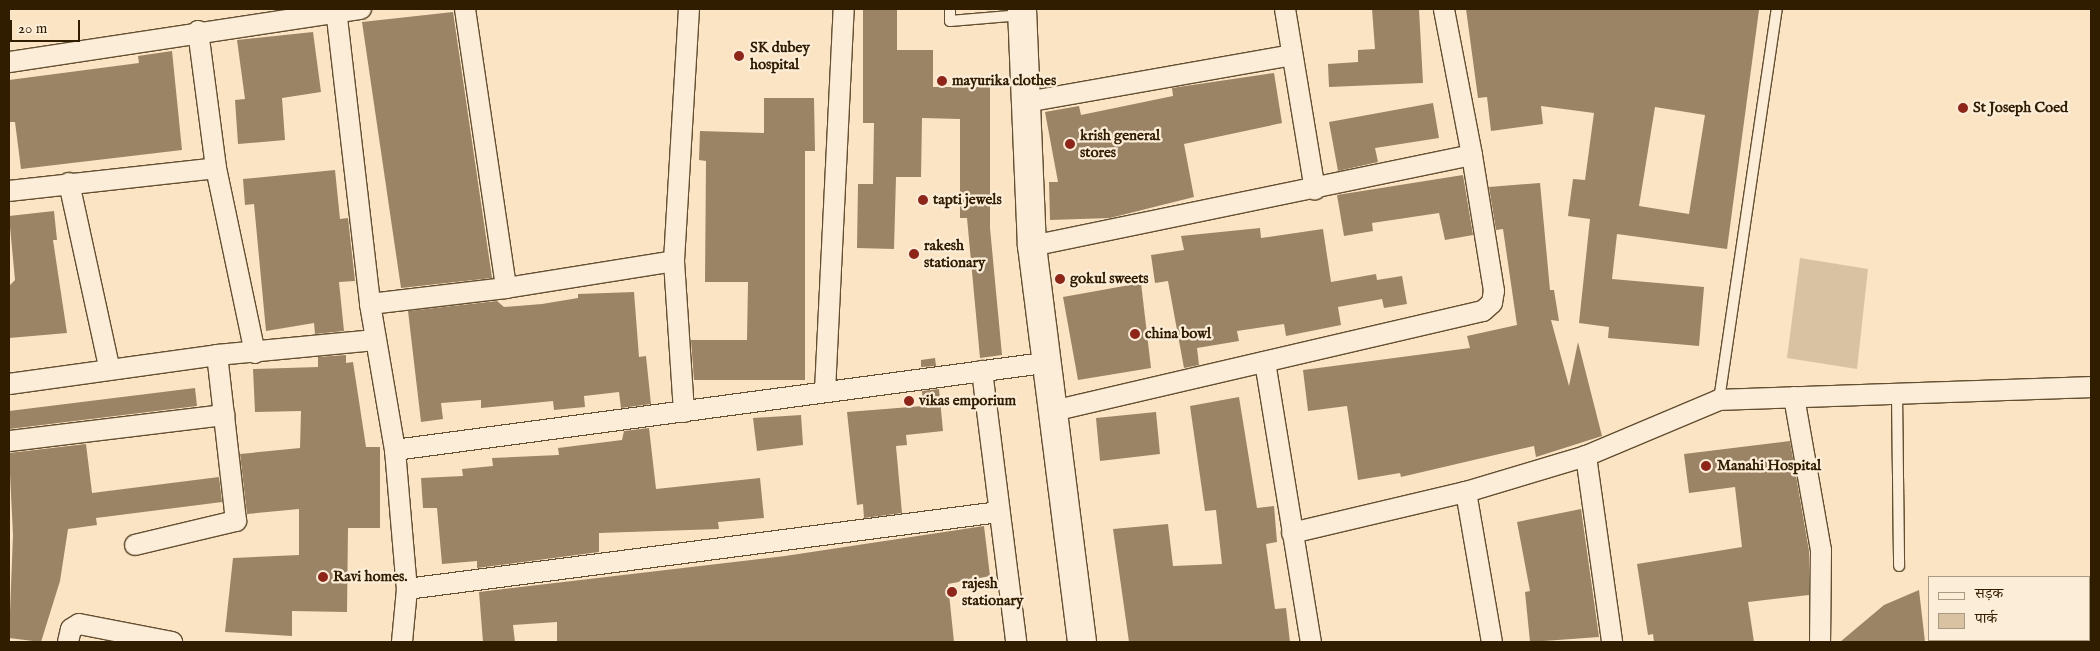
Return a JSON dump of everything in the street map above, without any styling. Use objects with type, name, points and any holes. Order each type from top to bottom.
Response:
[{"type":"street","points":[[9,62],[337,10],[361,9]]},
{"type":"street","points":[[464,9],[506,288]]},
{"type":"street","points":[[684,412],[674,261],[689,9]]},
{"type":"street","points":[[825,391],[844,9]]},
{"type":"street","points":[[1285,9],[1314,190]]},
{"type":"street","points":[[1053,411],[1483,311],[1492,303],[1494,291],[1472,155],[1444,9]]},
{"type":"street","points":[[337,10],[370,304],[395,450],[407,589],[402,642]]},
{"type":"street","points":[[1022,12],[1032,246],[1044,363],[1053,411],[1082,642]]},
{"type":"street","points":[[198,31],[216,168],[255,354]]},
{"type":"street","points":[[1026,102],[1292,55]]},
{"type":"street","points":[[1032,246],[1314,190],[1472,155]]},
{"type":"street","points":[[9,191],[216,168]]},
{"type":"street","points":[[69,183],[110,368]]},
{"type":"street","points":[[370,304],[506,288],[674,261]]},
{"type":"street","points":[[9,384],[110,368],[217,355],[255,354],[375,340]]},
{"type":"street","points":[[135,544],[236,521],[217,355]]},
{"type":"street","points":[[1265,362],[1311,642]]},
{"type":"street","points":[[395,450],[1044,363]]},
{"type":"street","points":[[982,371],[1016,642]]},
{"type":"street","points":[[1292,533],[1466,492],[1586,456],[1719,400],[2091,388]]},
{"type":"street","points":[[1794,398],[1821,550],[1820,642]]},
{"type":"street","points":[[9,441],[224,415]]},
{"type":"street","points":[[1586,456],[1612,642]]},
{"type":"street","points":[[1466,492],[1492,642]]},
{"type":"street","points":[[407,589],[999,512]]},
{"type":"street","points":[[68,642],[71,629],[79,624],[172,642]]},
{"type":"lane","points":[[950,9],[950,21],[1022,12]]},
{"type":"lane","points":[[1719,400],[1777,9]]},
{"type":"lane","points":[[1896,394],[1899,566]]},
{"type":"green space","points":[[1800,258],[1868,269],[1857,369],[1787,358]]},
{"type":"building","points":[[863,9],[897,9],[897,50],[933,50],[933,87],[990,87],[990,228],[1002,355],[980,358],[967,218],[960,218],[960,119],[922,118],[921,177],[896,177],[894,249],[857,248],[858,184],[873,184],[874,123],[863,123]]},
{"type":"building","points":[[1372,9],[1419,9],[1423,83],[1329,87],[1328,64],[1358,62],[1358,50],[1375,49]]},
{"type":"building","points":[[1466,9],[1759,10],[1727,249],[1617,234],[1612,279],[1704,287],[1699,346],[1608,338],[1609,327],[1579,323],[1590,219],[1568,216],[1573,179],[1585,180],[1594,113],[1541,106],[1543,124],[1491,131],[1487,97],[1478,98]],"holes":[[[1655,107],[1705,115],[1689,214],[1639,206]]]},
{"type":"building","points":[[453,12],[492,278],[401,288],[362,22]]},
{"type":"building","points":[[313,32],[321,92],[282,98],[285,140],[238,144],[235,100],[245,99],[237,40]]},
{"type":"building","points":[[172,51],[182,150],[21,169],[15,122],[9,122],[9,80],[139,63],[138,56]]},
{"type":"building","points":[[1274,73],[1282,123],[1184,144],[1194,197],[1110,218],[1050,220],[1049,182],[1058,182],[1045,112],[1079,106],[1081,115],[1173,96],[1172,88]]},
{"type":"building","points":[[764,98],[814,98],[815,151],[805,151],[805,380],[694,380],[691,340],[747,340],[748,282],[705,282],[706,161],[699,160],[700,131],[764,133]]},
{"type":"building","points":[[1433,103],[1439,138],[1375,148],[1378,162],[1338,171],[1329,122]]},
{"type":"building","points":[[335,170],[340,219],[348,218],[355,281],[339,282],[344,331],[315,334],[314,323],[266,331],[254,204],[245,205],[243,179]]},
{"type":"building","points":[[1463,175],[1473,235],[1445,240],[1439,213],[1372,223],[1373,231],[1344,236],[1337,195]]},
{"type":"building","points":[[1540,183],[1550,290],[1554,290],[1559,321],[1551,320],[1569,386],[1578,342],[1602,436],[1536,457],[1534,446],[1401,477],[1400,473],[1358,480],[1347,406],[1308,411],[1303,370],[1470,348],[1467,336],[1517,325],[1503,229],[1496,230],[1489,187]]},
{"type":"building","points":[[54,211],[57,240],[53,240],[67,333],[9,338],[9,286],[15,280],[9,216]]},
{"type":"building","points":[[1260,228],[1261,238],[1323,229],[1331,282],[1376,274],[1377,280],[1402,276],[1407,304],[1384,308],[1382,299],[1338,307],[1341,325],[1286,336],[1284,324],[1237,331],[1239,341],[1197,348],[1199,365],[1184,368],[1168,281],[1155,283],[1151,255],[1184,250],[1181,236]]},
{"type":"building","points":[[1141,283],[1151,368],[1078,380],[1063,297]]},
{"type":"building","points":[[634,292],[639,357],[646,356],[651,404],[621,408],[619,392],[584,396],[585,407],[554,410],[553,401],[481,408],[481,400],[441,403],[443,419],[421,422],[408,311],[497,301],[504,307],[542,304],[578,298],[578,294]]},
{"type":"building","points":[[346,355],[346,363],[353,362],[366,447],[380,447],[380,528],[348,528],[347,612],[292,611],[292,636],[225,632],[233,558],[299,555],[299,509],[247,514],[240,454],[300,448],[301,411],[255,412],[253,369],[318,367],[318,357]]},
{"type":"building","points":[[935,358],[936,366],[921,367],[921,360]]},
{"type":"building","points":[[195,388],[197,406],[9,429],[9,411]]},
{"type":"building","points":[[939,389],[943,431],[906,435],[907,445],[896,446],[902,513],[864,518],[863,504],[857,505],[847,412],[923,406],[922,391]]},
{"type":"building","points":[[1239,397],[1257,508],[1274,506],[1277,542],[1266,544],[1275,609],[1286,608],[1290,642],[1129,642],[1113,529],[1168,524],[1173,566],[1222,564],[1216,510],[1205,511],[1190,406]]},
{"type":"building","points":[[1156,412],[1160,454],[1100,461],[1096,418]]},
{"type":"building","points":[[801,415],[803,445],[757,451],[753,418]]},
{"type":"building","points":[[649,428],[656,489],[760,478],[764,518],[718,522],[719,529],[599,533],[599,552],[477,568],[477,561],[442,564],[437,508],[423,508],[421,478],[463,476],[462,469],[493,466],[492,458],[559,455],[558,448],[622,440],[624,431]]},
{"type":"building","points":[[1790,441],[1809,551],[1809,595],[1748,602],[1754,642],[1654,642],[1653,634],[1648,635],[1637,564],[1742,547],[1735,487],[1689,493],[1684,454]]},
{"type":"building","points":[[86,444],[92,493],[219,477],[222,502],[96,518],[97,525],[68,529],[60,581],[41,642],[9,638],[13,535],[9,453]]},
{"type":"building","points":[[1581,509],[1599,637],[1530,642],[1525,592],[1530,591],[1517,522]]},
{"type":"building","points":[[984,526],[990,576],[948,584],[954,642],[557,642],[557,622],[513,625],[515,642],[483,642],[479,592],[785,556]]},
{"type":"building","points":[[1919,590],[1925,642],[1840,642],[1884,605]]},
{"type":"place","name":"SK dubey hospital","points":[[739,56]]},
{"type":"place","name":"mayurika clothes","points":[[942,81]]},
{"type":"place","name":"St Joseph Coed","points":[[1963,108]]},
{"type":"place","name":"krish general stores","points":[[1070,144]]},
{"type":"place","name":"tapti jewels","points":[[923,200]]},
{"type":"place","name":"rakesh stationary","points":[[914,254]]},
{"type":"place","name":"gokul sweets","points":[[1060,279]]},
{"type":"place","name":"china bowl","points":[[1135,334]]},
{"type":"place","name":"vikas emporium","points":[[909,401]]},
{"type":"place","name":"Manahi Hospital","points":[[1706,466]]},
{"type":"place","name":"Ravi homes.","points":[[323,577]]},
{"type":"place","name":"rajesh stationary","points":[[952,592]]}]
